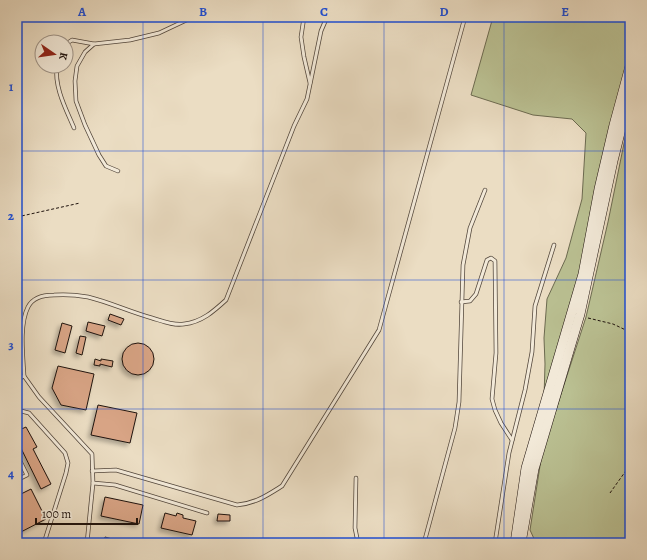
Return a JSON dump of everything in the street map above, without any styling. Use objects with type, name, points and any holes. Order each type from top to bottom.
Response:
[{"type":"main road","points":[[515,543],[526,468],[583,274],[602,175],[630,66]]},
{"type":"main road","points":[[521,543],[534,469],[580,316],[613,161],[630,93]]},
{"type":"lane","points":[[74,40],[94,44],[130,40],[160,33],[193,17]]},
{"type":"lane","points":[[304,17],[301,37],[304,57],[311,84]]},
{"type":"lane","points":[[87,543],[93,484],[92,454],[39,398],[24,376],[24,326],[28,308],[32,301],[45,295],[69,294],[88,297],[167,323],[183,325],[197,321],[212,313],[226,300],[294,126],[302,111],[311,84],[321,31],[327,17]]},
{"type":"lane","points":[[92,472],[116,470],[237,506],[249,504],[282,486],[379,330],[465,17]]},
{"type":"lane","points":[[94,44],[85,52],[77,66],[75,81],[76,101],[99,155],[106,166],[118,171]]},
{"type":"lane","points":[[56,74],[62,96],[74,128]]},
{"type":"lane","points":[[424,543],[455,428],[458,402],[463,265],[470,228],[485,190]]},
{"type":"lane","points":[[495,543],[509,453],[525,390],[532,352],[535,306],[554,245]]},
{"type":"lane","points":[[461,302],[470,301],[476,294],[487,260],[491,258],[495,261],[496,353],[492,399],[501,423],[512,440]]},
{"type":"lane","points":[[17,380],[24,376]]},
{"type":"lane","points":[[17,410],[29,413],[36,420],[65,453],[68,462],[66,473],[44,543]]},
{"type":"lane","points":[[17,455],[27,475],[17,480]]},
{"type":"lane","points":[[356,478],[355,528],[358,543]]},
{"type":"lane","points":[[93,484],[116,486],[207,513]]},
{"type":"path","points":[[17,217],[80,203]]},
{"type":"path","points":[[580,316],[613,324],[630,332]]},
{"type":"path","points":[[610,493],[630,465]]},
{"type":"green space","points":[[493,17],[630,17],[630,61],[621,88],[583,274],[544,398],[544,338],[547,299],[566,258],[582,199],[586,133],[572,119],[533,115],[471,95]]},
{"type":"green space","points":[[630,114],[630,543],[536,543],[530,530],[542,453],[586,317],[608,222]]},
{"type":"building","points":[[110,314],[124,319],[121,325],[108,320]]},
{"type":"building","points":[[88,322],[105,326],[102,336],[86,331]]},
{"type":"building","points":[[62,323],[72,326],[65,353],[55,350]]},
{"type":"building","points":[[80,336],[86,337],[82,355],[76,353]]},
{"type":"building","points":[[135,343],[141,343],[150,347],[154,359],[150,371],[141,375],[135,375],[126,371],[122,362],[122,356],[126,347]]},
{"type":"building","points":[[95,359],[101,361],[101,359],[113,361],[112,367],[100,364],[100,366],[94,365]]},
{"type":"building","points":[[58,366],[94,374],[86,410],[61,405],[52,388]]},
{"type":"building","points":[[98,405],[137,413],[130,443],[91,435]]},
{"type":"building","points":[[26,427],[37,447],[33,449],[51,484],[41,489],[17,440],[17,431]]},
{"type":"building","points":[[31,489],[46,519],[17,534],[17,496]]},
{"type":"building","points":[[105,497],[143,505],[139,524],[101,516]]},
{"type":"building","points":[[165,513],[176,516],[177,513],[183,515],[183,518],[196,521],[192,535],[161,528]]},
{"type":"building","points":[[218,514],[230,515],[230,521],[217,521]]},
{"type":"building","points":[[105,537],[119,541],[119,543],[103,543]]}]
